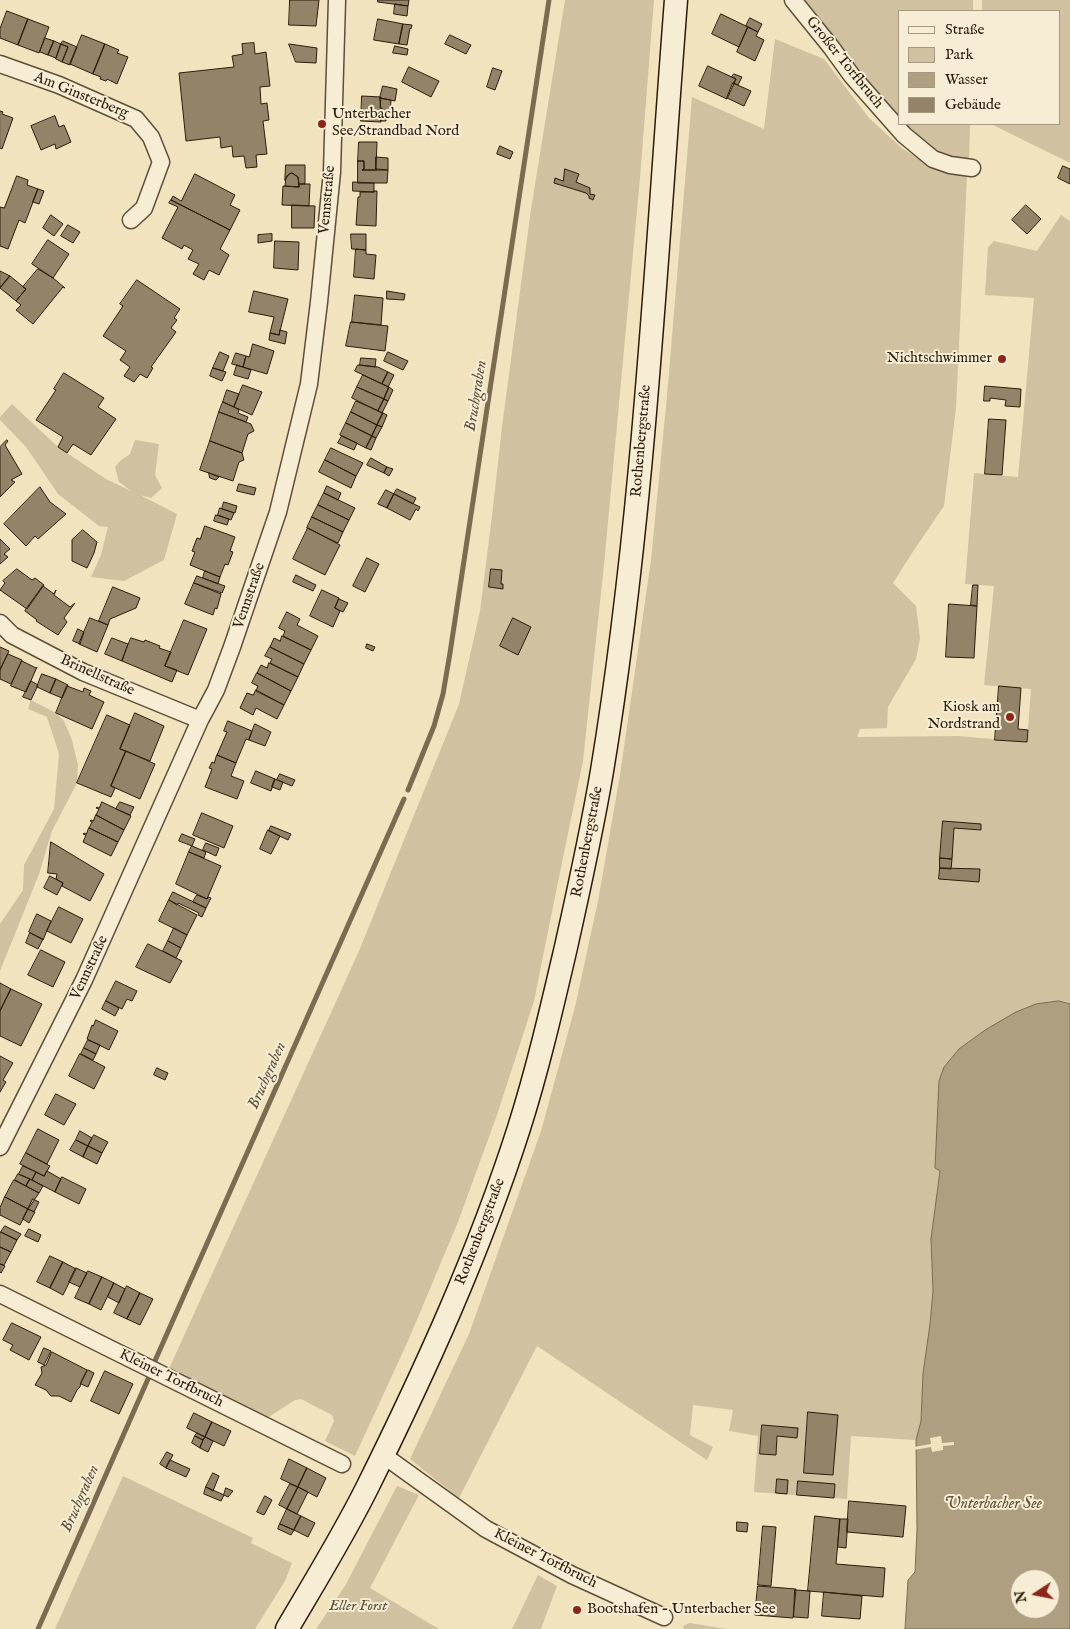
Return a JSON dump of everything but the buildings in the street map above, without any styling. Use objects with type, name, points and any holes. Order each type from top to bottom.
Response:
[{"type":"main road","name":"Rothenbergstraße","points":[[287,1629],[367,1487],[435,1347],[484,1228],[527,1100],[554,1002],[578,895],[602,772],[632,554],[653,312],[676,0]]},
{"type":"street","name":"Vennstraße","points":[[0,1147],[84,980],[200,720],[216,690],[278,512],[308,384],[319,302],[332,172],[337,0]]},
{"type":"street","name":"Großer Torfbruch","points":[[793,0],[852,76],[904,135],[933,159],[950,165],[972,168]]},
{"type":"street","name":"Am Ginsterberg","points":[[0,64],[59,85],[136,119],[151,137],[160,162],[144,208],[131,220]]},
{"type":"street","name":"Brinellstraße","points":[[0,623],[12,635],[83,672],[200,720]]},
{"type":"street","name":"Kleiner Torfbruch","points":[[0,1294],[342,1464]]},
{"type":"street","name":"Kleiner Torfbruch","points":[[383,1455],[486,1529],[572,1575],[664,1617]]},
{"type":"green space","points":[[565,0],[654,0],[640,178],[604,565],[583,761],[534,1001],[497,1115],[458,1222],[408,1341],[355,1456],[325,1441],[334,1421],[332,1415],[301,1399],[295,1400],[267,1418],[167,1373],[359,951],[459,704],[480,611],[531,209]]},
{"type":"green space","points":[[800,0],[973,0],[973,10],[898,10],[898,121]]},
{"type":"green space","points":[[982,0],[1070,0],[1070,163],[993,125],[1060,125],[1060,10],[982,10]]},
{"type":"green space","points":[[775,39],[824,59],[869,118],[903,149],[934,168],[967,177],[956,408],[944,506],[893,583],[916,606],[920,638],[916,659],[888,707],[887,728],[860,729],[857,737],[958,736],[1027,742],[1031,689],[984,685],[994,586],[965,584],[974,473],[1018,477],[1034,298],[985,295],[988,247],[994,241],[1037,251],[1061,215],[1070,221],[1070,1004],[1059,1001],[985,1030],[959,1049],[944,1067],[935,1168],[940,1171],[931,1239],[933,1291],[923,1374],[921,1421],[916,1440],[851,1436],[847,1499],[754,1492],[758,1436],[729,1431],[733,1410],[693,1405],[690,1435],[713,1447],[707,1460],[537,1346],[459,1498],[410,1459],[469,1334],[541,1131],[575,1007],[598,901],[620,775],[651,560],[692,97],[764,129]]},
{"type":"green space","points":[[902,125],[970,125],[969,160],[937,155]]},
{"type":"green space","points":[[12,404],[58,447],[106,479],[131,491],[119,482],[115,467],[130,454],[135,440],[159,444],[155,475],[162,488],[151,498],[140,495],[177,514],[164,560],[124,581],[91,577],[101,555],[108,527],[99,526],[58,494],[26,447],[0,420],[0,417]]},
{"type":"green space","points":[[31,700],[56,713],[64,721],[72,740],[78,765],[77,783],[52,831],[39,874],[0,971],[0,924],[23,890],[24,865],[54,809],[59,754],[47,717],[28,709]]},
{"type":"green space","points":[[123,1476],[253,1538],[251,1543],[292,1563],[285,1581],[255,1629],[55,1629]]},
{"type":"green space","name":"Eller Forst","points":[[397,1486],[419,1495],[370,1588],[439,1629],[316,1629],[345,1586]]},
{"type":"green space","points":[[538,1575],[557,1586],[541,1629],[512,1629]]},
{"type":"green space","points":[[690,1623],[727,1629],[684,1629],[683,1626]]},
{"type":"water","name":"Unterbacher See","points":[[1059,1001],[1070,1004],[1070,1629],[905,1629],[908,1580],[915,1572],[917,1529],[916,1440],[921,1421],[923,1374],[933,1291],[931,1239],[940,1171],[935,1168],[939,1081],[944,1067],[959,1049],[985,1030],[1016,1012],[1036,1004]]},
{"type":"pier","points":[[941,1436],[942,1443],[954,1442],[954,1445],[943,1446],[943,1450],[932,1452],[931,1447],[914,1450],[914,1447],[931,1444],[930,1438]]},
{"type":"waterway","name":"Bruchgraben","points":[[408,790],[434,726],[443,694],[549,0]]},
{"type":"waterway","name":"Bruchgraben","points":[[154,1363],[404,799]]},
{"type":"waterway","name":"Bruchgraben","points":[[38,1629],[148,1379]]},
{"type":"place","name":"Unterbacher See/Strandbad Nord","points":[[322,124]]},
{"type":"place","name":"Nichtschwimmer","points":[[1002,359]]},
{"type":"place","name":"Kiosk am Nordstrand","points":[[1010,717]]},
{"type":"place","name":"Bootshafen - Unterbacher See","points":[[577,1610]]}]
